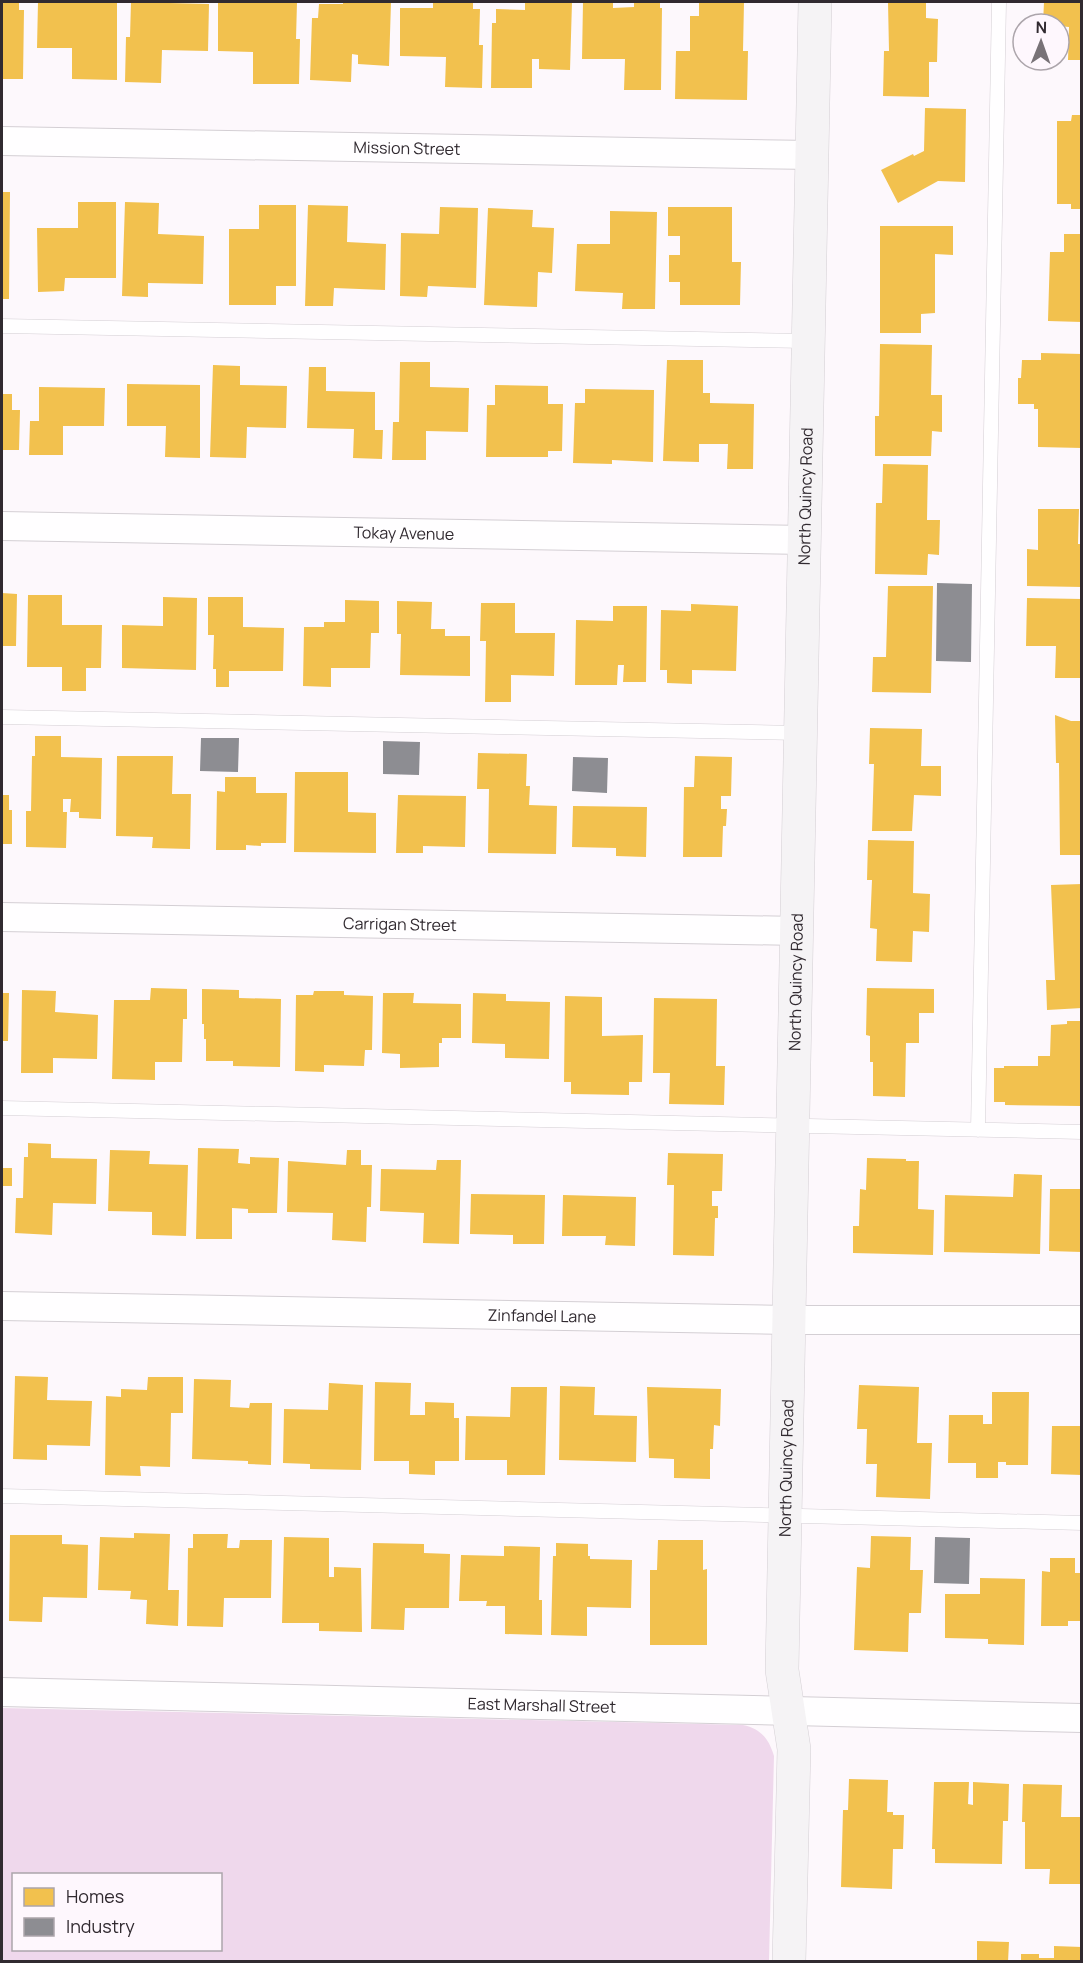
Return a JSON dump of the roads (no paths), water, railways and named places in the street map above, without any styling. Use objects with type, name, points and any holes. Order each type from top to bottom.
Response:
[{"type":"street","name":"North Quincy Road","points":[[789,1962],[794,1749],[782,1670],[815,2]]},
{"type":"street","name":"Mission Street","points":[[2,141],[812,155]]},
{"type":"street","name":"Tokay Avenue","points":[[2,526],[805,540]]},
{"type":"street","name":"Carrigan Street","points":[[2,917],[798,930]]},
{"type":"street","name":"Zinfandel Lane","points":[[2,1306],[788,1320],[1082,1320]]},
{"type":"street","name":"East Marshall Street","points":[[2,1692],[1082,1718]]},
{"type":"lane","points":[[978,1130],[999,2]]},
{"type":"lane","points":[[2,326],[808,341]]},
{"type":"lane","points":[[2,717],[802,733]]},
{"type":"lane","points":[[2,1108],[1082,1132]]},
{"type":"lane","points":[[2,1496],[1082,1523]]}]
